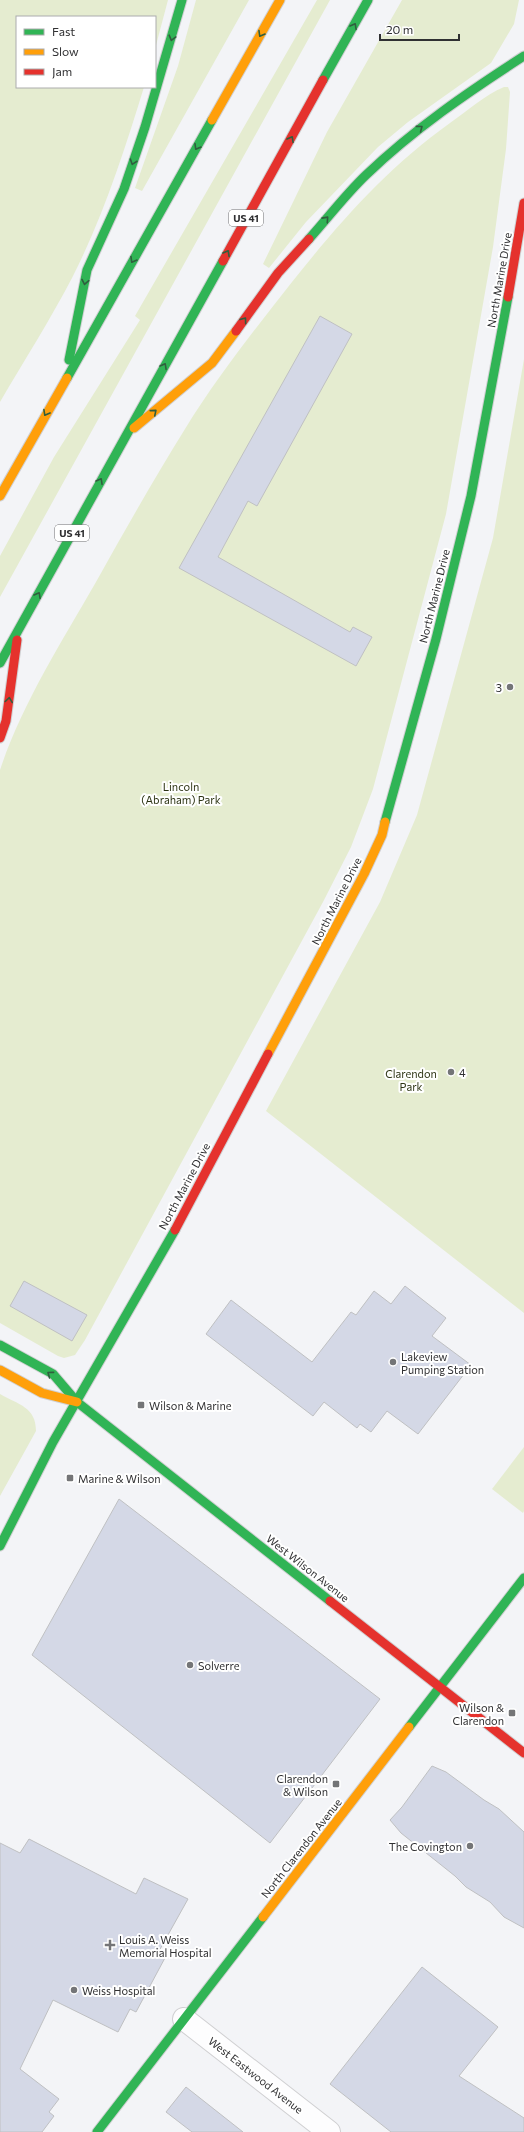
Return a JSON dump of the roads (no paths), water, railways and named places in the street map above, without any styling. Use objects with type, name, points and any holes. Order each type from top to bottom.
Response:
[{"type":"main road","points":[[65,379],[87,270],[124,189],[148,120],[182,0]]},
{"type":"main road","points":[[0,496],[280,0]]},
{"type":"main road","name":"US 41","points":[[0,662],[368,0]]},
{"type":"main road","points":[[124,437],[212,363],[278,273],[365,176],[411,135],[461,97],[524,56]]},
{"type":"main road","name":"North Marine Drive","points":[[0,1546],[53,1442],[179,1222],[364,874],[382,834],[436,639],[471,496],[496,367],[524,203]]},
{"type":"main road","points":[[0,738],[6,721],[19,629]]},
{"type":"main road","points":[[0,1345],[53,1374],[77,1402]]},
{"type":"main road","points":[[0,1370],[42,1393],[77,1402]]},
{"type":"main road","name":"West Wilson Avenue","points":[[77,1402],[524,1753]]},
{"type":"main road","name":"North Clarendon Avenue","points":[[97,2132],[524,1578]]},
{"type":"street","name":"West Eastwood Avenue","points":[[184,2019],[329,2132]]},
{"type":"place","name":"3","points":[[510,687]]},
{"type":"place","name":"4","points":[[451,1072]]},
{"type":"place","name":"Lakeview Pumping Station","points":[[393,1362]]},
{"type":"place","name":"Wilson & Marine","points":[[141,1405]]},
{"type":"place","name":"Marine & Wilson","points":[[70,1478]]},
{"type":"place","name":"Solverre","points":[[190,1665]]},
{"type":"place","name":"Wilson & Clarendon","points":[[512,1713]]},
{"type":"place","name":"Clarendon & Wilson","points":[[336,1784]]},
{"type":"place","name":"The Covington","points":[[470,1846]]},
{"type":"place","name":"Louis A. Weiss Memorial Hospital","points":[[110,1945]]},
{"type":"place","name":"Weiss Hospital","points":[[74,1990]]},
{"type":"park label","name":"Lincoln (Abraham) Park","points":[[181,792]]},
{"type":"park label","name":"Clarendon Park","points":[[411,1079]]}]
